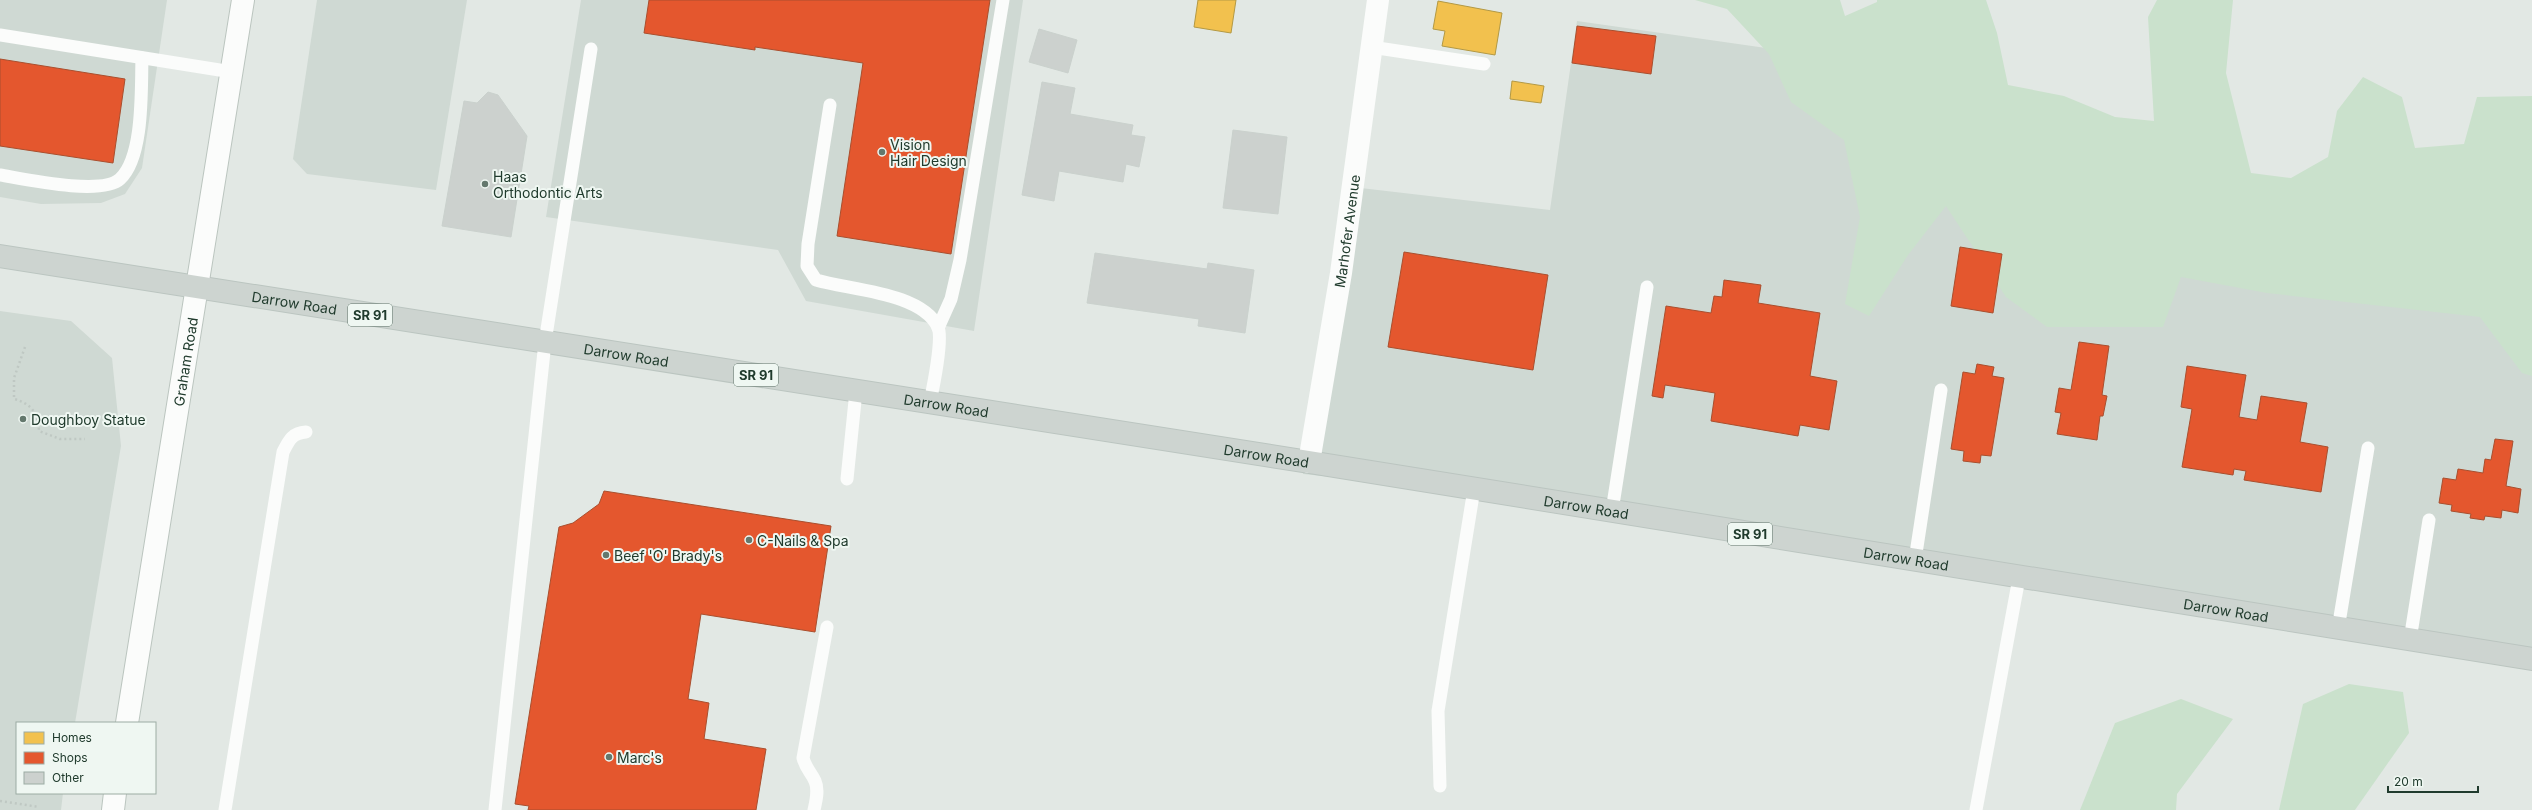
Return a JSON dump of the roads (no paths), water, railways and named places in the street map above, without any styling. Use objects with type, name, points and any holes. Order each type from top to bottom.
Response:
[{"type":"main road","name":"Graham Road","points":[[127,722],[195,287],[243,0]]},
{"type":"main road","name":"Marhofer Avenue","points":[[1309,462],[1341,273],[1378,0]]},
{"type":"main road","name":"Darrow Road","points":[[0,256],[1309,462],[2019,578],[2532,659]]},
{"type":"main road","points":[[113,810],[116,794]]},
{"type":"lane","points":[[930,402],[938,350],[938,328],[951,299],[960,260],[1003,0]]},
{"type":"lane","points":[[0,35],[232,72]]},
{"type":"lane","points":[[1371,48],[1484,64]]},
{"type":"lane","points":[[495,810],[545,342],[591,49]]},
{"type":"lane","points":[[0,175],[79,187],[107,185],[120,180],[130,167],[136,144],[142,58]]},
{"type":"lane","points":[[830,105],[810,220],[807,266],[816,280],[838,287],[900,298],[925,312],[938,328]]},
{"type":"lane","points":[[1612,511],[1647,287]]},
{"type":"lane","points":[[1915,560],[1941,390]]},
{"type":"lane","points":[[846,479],[856,391]]},
{"type":"lane","points":[[225,810],[283,452],[290,437],[298,432],[306,432]]},
{"type":"lane","points":[[2338,629],[2368,448]]},
{"type":"lane","points":[[1440,786],[1438,711],[1474,489]]},
{"type":"lane","points":[[2410,640],[2428,520]]},
{"type":"lane","points":[[1976,810],[2019,578]]},
{"type":"lane","points":[[814,810],[817,793],[815,781],[806,770],[803,758],[827,627]]},
{"type":"place","name":"Vision Hair Design","points":[[882,152]]},
{"type":"place","name":"Haas Orthodontic Arts","points":[[485,184]]},
{"type":"place","name":"Doughboy Statue","points":[[23,419]]},
{"type":"place","name":"C-Nails & Spa","points":[[749,540]]},
{"type":"place","name":"Beef 'O' Brady's","points":[[606,555]]},
{"type":"place","name":"Marc's","points":[[609,757]]}]
